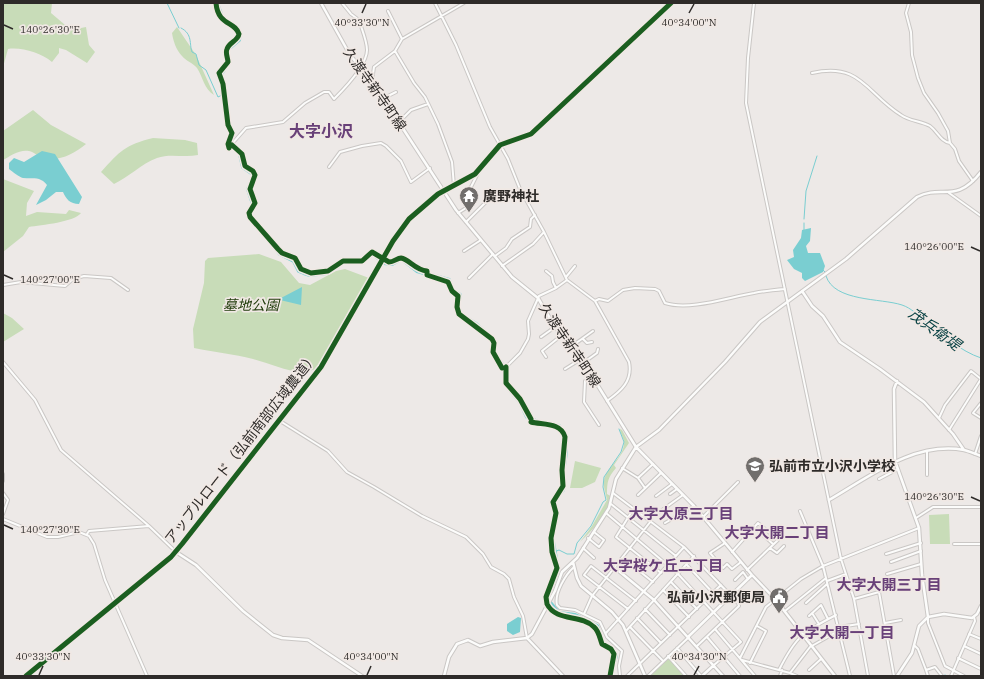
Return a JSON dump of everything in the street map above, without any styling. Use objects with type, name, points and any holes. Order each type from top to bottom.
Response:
[{"type":"street","name":"久渡寺新寺町線","points":[[321,3],[350,56],[372,81],[458,213],[516,282],[538,298],[555,327],[572,346],[581,359],[636,447],[703,516],[747,570],[785,611],[835,676]]},
{"type":"street","points":[[231,145],[246,128],[283,122],[298,108],[324,92],[330,92],[334,98],[347,86],[366,58],[365,40],[359,20],[350,14],[342,3]]},
{"type":"street","points":[[435,3],[476,91],[486,120],[520,189],[535,214],[567,278],[595,301],[622,349],[630,369],[630,377],[623,388],[607,401]]},
{"type":"street","points":[[372,81],[374,67],[395,51],[402,40],[464,3]]},
{"type":"street","name":"アップルロード（弘前南部広域農道）","points":[[26,676],[176,552],[321,367],[400,231],[409,219],[444,191],[470,177],[479,170],[491,154],[500,146],[531,134],[671,3]]},
{"type":"street","points":[[754,3],[747,72],[746,103],[840,559],[854,599],[868,676]]},
{"type":"street","points":[[909,3],[906,13],[911,32],[912,55],[918,78],[924,93],[948,131],[950,143]]},
{"type":"street","points":[[388,10],[402,40]]},
{"type":"street","points":[[395,51],[428,104],[438,124],[450,155],[454,186]]},
{"type":"street","points":[[812,72],[837,70],[861,80],[899,114],[926,124],[934,129],[941,139],[950,143],[955,149],[965,172],[973,181]]},
{"type":"street","points":[[383,99],[396,92]]},
{"type":"street","points":[[395,118],[399,116],[403,118],[411,110],[428,104]]},
{"type":"street","points":[[329,167],[340,152],[377,143],[386,146],[400,161],[411,182],[430,168]]},
{"type":"street","points":[[458,213],[466,208],[471,187],[479,170]]},
{"type":"street","points":[[444,676],[449,657],[457,644],[468,640],[480,646],[493,642],[527,638],[532,634],[549,602],[562,572],[573,562],[606,513],[611,504],[614,482],[636,447],[659,430],[725,362],[752,330],[787,301],[846,259],[917,196],[927,193],[949,193],[960,190],[973,181],[981,172]]},
{"type":"street","points":[[949,193],[981,216]]},
{"type":"street","points":[[466,222],[493,195]]},
{"type":"street","points":[[469,278],[494,255],[506,248],[512,239],[530,227],[531,219],[535,214]]},
{"type":"street","points":[[502,266],[533,244],[544,232]]},
{"type":"street","points":[[464,251],[481,240]]},
{"type":"street","points":[[531,420],[522,401],[506,383],[506,367],[520,353],[528,339],[528,321],[538,298],[541,294],[556,288],[567,278],[575,266]]},
{"type":"street","points":[[546,271],[552,276],[556,288]]},
{"type":"street","points":[[3,285],[21,282],[64,286],[73,279],[84,276],[111,278],[128,290]]},
{"type":"street","points":[[595,301],[608,301],[623,290],[635,288],[655,289],[659,291],[665,303],[681,304],[693,304],[754,292],[785,289]]},
{"type":"street","points":[[802,291],[812,306],[823,316],[840,342],[897,381],[924,402],[949,430],[964,450]]},
{"type":"street","points":[[541,337],[555,327]]},
{"type":"street","points":[[572,346],[593,331]]},
{"type":"street","points":[[546,357],[542,351],[562,335]]},
{"type":"street","points":[[583,339],[587,343],[592,342]]},
{"type":"street","points":[[583,363],[597,353],[598,349]]},
{"type":"street","points":[[565,369],[581,359]]},
{"type":"street","points":[[3,362],[34,400],[62,450],[149,526],[176,552],[196,565],[243,611],[273,635],[282,638],[308,640],[362,676]]},
{"type":"street","points":[[938,418],[945,405],[970,371],[981,378],[949,430]]},
{"type":"street","points":[[591,377],[585,381],[584,400],[599,424]]},
{"type":"street","points":[[897,381],[894,389],[895,462],[919,528],[921,564],[928,623],[945,666],[964,676]]},
{"type":"street","points":[[981,403],[973,414],[981,418]]},
{"type":"street","points":[[280,421],[328,451],[347,472],[422,516],[466,537],[483,554],[491,567],[504,574],[509,579],[514,597],[523,616],[527,638],[562,676]]},
{"type":"street","points":[[975,454],[981,436]]},
{"type":"street","points":[[829,500],[895,462],[927,451],[964,450],[981,456]]},
{"type":"street","points":[[927,451],[927,475]]},
{"type":"street","points":[[638,478],[653,464]]},
{"type":"street","points":[[622,468],[638,478],[645,488]]},
{"type":"street","points":[[879,479],[898,469]]},
{"type":"street","points":[[638,495],[661,473]]},
{"type":"street","points":[[3,474],[3,481]]},
{"type":"street","points":[[703,516],[738,482]]},
{"type":"street","points":[[656,496],[672,484]]},
{"type":"street","points":[[670,494],[677,489]]},
{"type":"street","points":[[3,493],[8,500],[3,514]]},
{"type":"street","points":[[613,493],[684,547],[722,585],[739,606],[697,646]]},
{"type":"street","points":[[658,513],[683,495]]},
{"type":"street","points":[[611,504],[676,556]]},
{"type":"street","points":[[665,523],[694,506]]},
{"type":"street","points":[[916,518],[933,507],[981,507]]},
{"type":"street","points":[[634,508],[616,537],[661,573]]},
{"type":"street","points":[[800,511],[823,566],[840,629],[850,676]]},
{"type":"street","points":[[606,513],[622,528],[669,565],[705,601],[741,642],[701,676],[677,648]]},
{"type":"street","points":[[3,519],[47,537],[58,537],[79,532],[87,534],[92,540],[115,603],[147,676]]},
{"type":"street","points":[[584,614],[592,596],[651,521]]},
{"type":"street","points":[[732,552],[758,523],[778,540],[747,570]]},
{"type":"street","points":[[87,534],[89,531],[108,528],[130,529],[149,526]]},
{"type":"street","points":[[754,527],[773,544]]},
{"type":"street","points":[[740,659],[766,607],[809,574],[823,566],[919,528]]},
{"type":"street","points":[[588,538],[599,547],[604,540],[593,531]]},
{"type":"street","points":[[725,543],[710,553],[723,568],[727,564],[732,569],[741,562]]},
{"type":"street","points":[[886,554],[921,543]]},
{"type":"street","points":[[954,544],[981,544]]},
{"type":"street","points":[[770,548],[777,553],[784,546]]},
{"type":"street","points":[[606,633],[684,547]]},
{"type":"street","points":[[583,548],[594,558]]},
{"type":"street","points":[[891,562],[921,551]]},
{"type":"street","points":[[626,631],[694,556]]},
{"type":"street","points":[[622,557],[653,582]]},
{"type":"street","points":[[573,562],[579,584],[619,620],[626,631],[639,664],[646,676],[715,612],[752,575]]},
{"type":"street","points":[[686,564],[713,593]]},
{"type":"street","points":[[887,574],[921,564]]},
{"type":"street","points":[[628,609],[584,575],[591,566],[636,601]]},
{"type":"street","points":[[574,567],[565,576],[556,602],[560,608],[575,610],[600,622],[607,637],[622,651],[619,666],[620,676]]},
{"type":"street","points":[[614,567],[654,600],[689,636],[723,676]]},
{"type":"street","points":[[735,580],[743,572],[748,579]]},
{"type":"street","points":[[827,581],[846,574]]},
{"type":"street","points":[[785,611],[826,578]]},
{"type":"street","points":[[671,582],[697,609]]},
{"type":"street","points":[[806,603],[827,584]]},
{"type":"street","points":[[627,676],[722,585]]},
{"type":"street","points":[[663,590],[689,617]]},
{"type":"street","points":[[854,599],[879,592],[894,676]]},
{"type":"street","points":[[810,616],[820,605],[828,619]]},
{"type":"street","points":[[951,676],[975,621],[974,617],[981,606]]},
{"type":"street","points":[[645,609],[670,635]]},
{"type":"street","points":[[812,613],[819,624]]},
{"type":"street","points":[[897,676],[914,646],[917,631],[928,617],[944,614],[974,617]]},
{"type":"street","points":[[780,676],[780,670],[790,649],[802,634],[836,615]]},
{"type":"street","points":[[637,618],[662,643]]},
{"type":"street","points":[[885,624],[901,620]]},
{"type":"street","points":[[790,673],[800,658],[812,646],[840,629],[859,624]]},
{"type":"street","points":[[750,663],[766,631],[756,626]]},
{"type":"street","points":[[630,627],[663,661]]},
{"type":"street","points":[[715,629],[755,676]]},
{"type":"street","points":[[969,634],[981,639]]},
{"type":"street","points":[[706,637],[740,676]]},
{"type":"street","points":[[914,646],[918,649],[928,676]]},
{"type":"street","points":[[964,646],[981,654]]},
{"type":"street","points":[[668,656],[686,676]]},
{"type":"street","points":[[809,670],[822,658]]},
{"type":"street","points":[[958,658],[981,668]]},
{"type":"street","points":[[740,659],[797,676]]},
{"type":"street","points":[[926,670],[935,667],[942,676]]},
{"type":"green space","points":[[3,3],[52,3],[51,13],[71,30],[86,27],[89,45],[95,52],[87,63],[66,50],[59,48],[59,53],[52,62],[31,51],[8,49],[3,67]]},
{"type":"green space","points":[[177,27],[196,55],[214,95],[208,90],[197,68],[184,58],[178,51],[172,33]]},
{"type":"green space","points":[[33,110],[51,125],[86,144],[71,154],[55,159],[43,158],[33,152],[22,151],[3,160],[3,131]]},
{"type":"green space","points":[[153,138],[185,140],[197,143],[198,155],[167,156],[157,158],[114,184],[101,172],[118,154],[129,146]]},
{"type":"green space","points":[[3,179],[34,191],[27,203],[26,216],[37,212],[66,214],[69,210],[81,213],[72,219],[65,221],[29,227],[23,236],[3,252]]},
{"type":"green space","name":"墓地公園","points":[[259,254],[281,262],[299,283],[310,285],[336,271],[345,269],[369,278],[318,368],[302,372],[294,371],[246,357],[194,348],[193,329],[204,283],[205,261],[208,258]]},
{"type":"green space","points":[[3,313],[12,318],[24,329],[3,342]]},
{"type":"green space","points":[[620,429],[629,443],[614,465],[616,468],[608,480],[607,494],[612,497],[599,522],[580,542],[592,526],[607,500],[604,486],[605,476],[621,454],[624,444]]},
{"type":"green space","points":[[575,461],[601,468],[595,482],[582,488],[570,488]]},
{"type":"green space","points":[[949,514],[950,544],[930,544],[929,515]]},
{"type":"green space","points":[[669,658],[684,676],[650,676]]},
{"type":"water","points":[[42,151],[55,154],[82,197],[79,204],[69,201],[63,192],[56,192],[46,200],[36,205],[47,185],[39,179],[23,178],[9,169],[9,163],[14,158],[24,162]]},
{"type":"water","points":[[811,228],[810,241],[806,246],[808,253],[820,253],[825,266],[823,272],[805,281],[802,278],[802,273],[794,269],[787,260],[794,257],[793,250],[801,238],[802,230]]},
{"type":"water","points":[[302,287],[301,305],[280,300],[281,298]]},
{"type":"water","points":[[518,617],[521,618],[520,632],[513,635],[507,631],[507,624]]},
{"type":"waterway","points":[[167,3],[179,28]]},
{"type":"waterway","points":[[217,3],[223,20],[237,28],[240,33],[239,40],[227,50],[229,62],[220,76],[223,84],[228,124],[233,133],[230,145],[240,154],[243,167],[253,174],[253,180],[248,189],[253,204],[248,215],[249,218],[280,254],[294,261],[299,271],[310,275],[326,273],[346,261],[362,262],[373,254],[384,263],[392,264],[399,260],[403,260],[417,271],[449,280],[452,290],[460,295],[458,304],[460,314],[476,324],[494,340],[494,353],[504,367],[505,384],[520,402],[527,417],[538,422],[559,426],[565,434],[566,452],[563,473],[564,486],[563,490],[554,500],[557,513],[553,530],[553,542],[558,570],[547,599],[559,613],[575,615],[597,626],[603,644],[613,649],[616,656],[611,671],[612,676]]},
{"type":"waterway","points":[[181,28],[185,30],[189,36],[192,52],[196,54],[199,65],[206,70],[218,97],[222,95]]},
{"type":"waterway","name":"茂兵衛堤","points":[[804,219],[806,191],[817,156]]},
{"type":"waterway","name":"茂兵衛堤","points":[[804,223],[804,230]]},
{"type":"waterway","name":"茂兵衛堤","points":[[826,276],[838,291],[848,295],[893,303],[908,308],[959,347],[981,358]]},
{"type":"waterway","points":[[554,552],[559,550],[567,554],[574,554],[577,543],[591,526],[603,502],[606,500],[603,487],[604,477],[621,452],[624,442],[619,429]]},
{"type":"cycle path","points":[[216,3],[220,16],[234,27],[239,34],[228,47],[226,51],[228,62],[219,73],[223,84],[228,125],[232,133],[228,144],[229,148]]},
{"type":"cycle path","points":[[26,676],[171,557],[182,544],[321,367],[393,241],[409,219],[438,194],[475,174],[500,145],[531,134],[671,3]]},
{"type":"cycle path","points":[[232,145],[242,154],[245,166],[253,171],[255,175],[250,189],[255,203],[249,213],[250,217],[282,253],[295,258],[301,269],[311,273],[328,271],[343,261],[362,261],[372,252],[389,262],[400,258],[404,259],[419,269],[427,271],[427,275],[448,282],[452,291],[458,296],[457,307],[459,314],[492,339],[494,343],[493,352],[502,368]]},
{"type":"cycle path","points":[[505,368],[506,367],[506,383],[520,399],[531,419]]},
{"type":"cycle path","points":[[531,422],[555,426],[563,432],[565,437],[562,470],[563,486],[553,502],[556,513],[551,538],[552,552],[557,568],[546,597],[547,604],[551,610],[556,613],[562,616],[582,620],[589,623],[596,629],[602,644],[611,649],[614,654],[610,676]]},
{"type":"place","name":"廣野神社","points":[[469,213]]},
{"type":"place","name":"弘前市立小沢小学校","points":[[755,483]]},
{"type":"place","name":"弘前小沢郵便局","points":[[779,614]]},
{"type":"district","name":"大字小沢","points":[[321,131]]},
{"type":"district","name":"大字大原三丁目","points":[[681,513]]},
{"type":"district","name":"大字大開二丁目","points":[[777,532]]},
{"type":"district","name":"大字桜ケ丘二丁目","points":[[663,565]]},
{"type":"district","name":"大字大開三丁目","points":[[889,584]]},
{"type":"district","name":"大字大開一丁目","points":[[842,632]]}]
